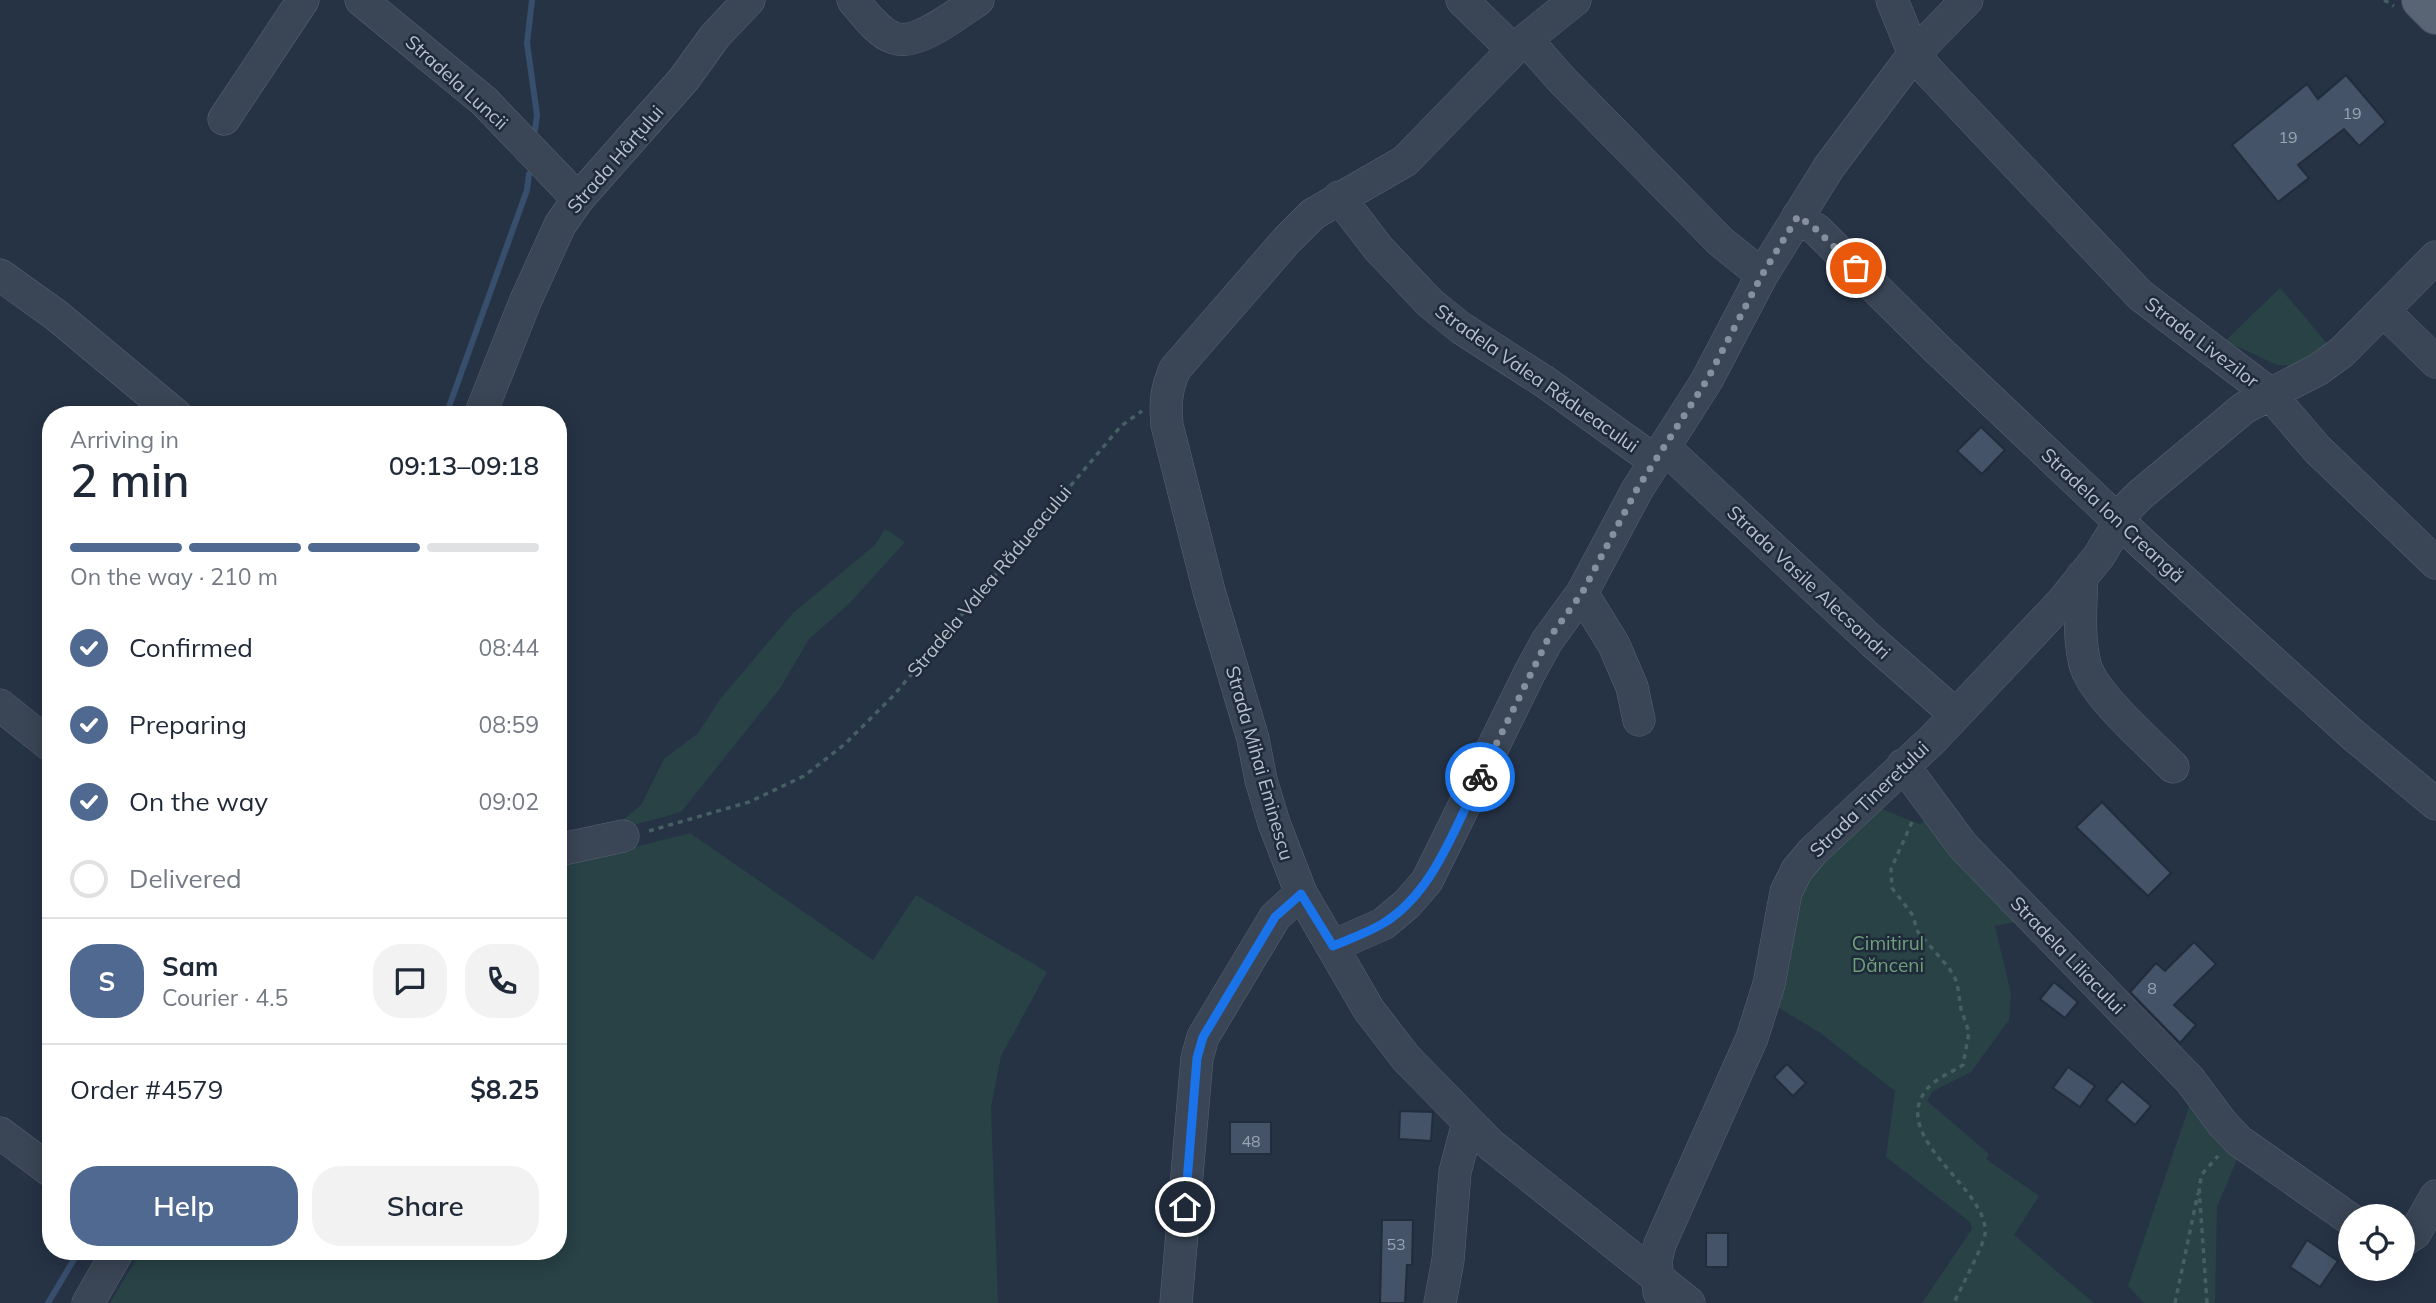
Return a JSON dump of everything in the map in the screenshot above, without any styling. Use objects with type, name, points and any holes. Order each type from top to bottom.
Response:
[{"type":"main road","points":[[2421,0],[2436,15]]},
{"type":"street","points":[[224,119],[303,0]]},
{"type":"street","name":"Stradela Luncii","points":[[361,0],[484,101],[578,199]]},
{"type":"street","name":"Strada Hârțului","points":[[484,406],[524,302],[560,225],[578,199],[684,79],[715,36],[749,0]]},
{"type":"street","points":[[853,0],[884,32],[894,38],[906,40],[935,28],[978,0]]},
{"type":"street","points":[[1462,0],[1561,79],[1720,241],[1762,275]]},
{"type":"street","points":[[1165,404],[1168,386],[1183,360],[1287,240],[1313,214],[1405,161],[1520,45],[1575,0]]},
{"type":"street","points":[[1892,0],[1914,54]]},
{"type":"street","points":[[1333,946],[1383,924],[1407,904],[1427,881],[1547,641],[1582,593],[1660,455],[1707,380],[1762,275],[1798,216],[1863,119],[1914,54],[1967,0]]},
{"type":"street","name":"Strada Livezilor","points":[[1914,54],[2140,295],[2269,393],[2317,449],[2436,563]]},
{"type":"street","name":"Stradela Valea Rădueacului","points":[[1339,197],[1378,248],[1430,303],[1461,328],[1660,455]]},
{"type":"street","name":"Stradela Ion Creangă","points":[[1798,216],[1817,230],[1936,348],[2119,522],[2352,734],[2436,804]]},
{"type":"street","name":"Strada Tineretului","points":[[1659,1290],[1656,1261],[1666,1225],[1758,1020],[1769,984],[1786,892],[1797,870],[1812,851],[1955,714],[2061,603],[2113,536],[2119,522],[2140,495],[2244,408],[2319,369],[2342,352],[2436,257]]},
{"type":"street","points":[[5,288],[57,315],[165,406]]},
{"type":"street","points":[[2384,311],[2436,362]]},
{"type":"street","name":"Strada Mihai Eminescu","points":[[1165,404],[1167,425],[1209,590],[1253,738],[1261,780],[1301,894],[1386,1034],[1468,1124],[1659,1290],[1689,1303]]},
{"type":"street","name":"Strada Vasile Alecsandri","points":[[1660,455],[1955,714]]},
{"type":"street","points":[[2082,576],[2082,648],[2085,667],[2095,685],[2173,767]]},
{"type":"street","points":[[1582,593],[1614,645],[1632,687],[1639,720]]},
{"type":"street","points":[[0,705],[42,739]]},
{"type":"street","name":"Stradela Liliacului","points":[[1903,765],[1928,802],[1972,855],[2190,1080],[2239,1141],[2338,1211]]},
{"type":"street","points":[[567,848],[622,836]]},
{"type":"street","points":[[1177,1303],[1197,1058],[1203,1037],[1275,917],[1301,894]]},
{"type":"street","points":[[1440,1303],[1448,1261],[1455,1172],[1468,1124]]},
{"type":"street","points":[[0,1133],[42,1164]]},
{"type":"street","points":[[2415,1234],[2436,1196]]},
{"type":"street","points":[[88,1303],[113,1260]]},
{"type":"path","name":"Stradela Valea Rădueacului","points":[[622,836],[671,826],[749,802],[804,776],[845,744],[894,695],[1121,426],[1142,411],[1165,404]]},
{"type":"path","points":[[1928,802],[1912,822],[1891,869],[1892,888],[1912,914],[1918,932],[1949,968],[1957,982],[1961,1009],[1969,1032],[1963,1065],[1928,1087],[1919,1103],[1922,1133],[1980,1208],[1985,1234],[1954,1303]]},
{"type":"path","points":[[2175,1303],[2202,1174],[2216,1157],[2239,1141]]},
{"type":"path","points":[[2199,1188],[2207,1303]]},
{"type":"green space","points":[[2280,288],[2330,347],[2298,366],[2277,365],[2225,341]]},
{"type":"green space","points":[[885,529],[905,542],[848,605],[809,639],[781,687],[681,812],[609,832],[641,805],[664,759],[698,733],[721,698],[793,613],[875,545]]},
{"type":"green space","name":"Cimitirul Dănceni","points":[[1876,807],[1920,824],[1930,817],[2020,921],[1995,926],[2011,994],[2009,1020],[1971,1072],[1933,1091],[1927,1101],[1989,1154],[1986,1159],[2039,1196],[2014,1235],[2094,1303],[1922,1303],[1972,1229],[1970,1222],[1886,1157],[1895,1091],[1819,1032],[1777,1007],[1794,890]]},
{"type":"green space","points":[[690,833],[873,960],[916,895],[1047,972],[1001,1056],[991,1107],[998,1303],[110,1303],[136,1260],[567,1260],[567,860],[620,851]]},
{"type":"green space","points":[[2192,1098],[2241,1150],[2217,1207],[2215,1303],[2144,1303],[2128,1286]]},
{"type":"building","points":[[2346,75],[2386,122],[2359,146],[2344,129],[2298,165],[2309,178],[2278,202],[2232,145],[2307,84],[2318,99]]},
{"type":"building","points":[[1981,427],[2005,450],[1982,474],[1957,451]]},
{"type":"building","points":[[2102,802],[2171,873],[2148,896],[2076,827]]},
{"type":"building","points":[[2194,942],[2216,964],[2174,1005],[2196,1025],[2180,1043],[2130,992],[2156,963],[2165,971]]},
{"type":"building","points":[[2054,982],[2078,1002],[2065,1018],[2040,999]]},
{"type":"building","points":[[1787,1064],[1806,1083],[1793,1096],[1774,1077]]},
{"type":"building","points":[[2068,1067],[2095,1086],[2080,1107],[2053,1088]]},
{"type":"building","points":[[2122,1081],[2151,1106],[2135,1125],[2106,1100]]},
{"type":"building","points":[[1400,1111],[1433,1112],[1431,1141],[1399,1139]]},
{"type":"building","points":[[1230,1122],[1271,1122],[1271,1154],[1230,1154]]},
{"type":"building","points":[[1382,1220],[1413,1220],[1412,1265],[1407,1265],[1405,1303],[1380,1303]]},
{"type":"building","points":[[1706,1233],[1728,1233],[1728,1267],[1706,1267]]},
{"type":"building","points":[[2307,1240],[2338,1261],[2320,1287],[2290,1267]]},
{"type":"waterway","points":[[532,0],[527,43],[537,115],[535,130]]},
{"type":"waterway","points":[[449,406],[527,190],[529,174]]},
{"type":"waterway","points":[[48,1303],[74,1260]]},
{"type":"way so far","points":[[1480,777],[1547,641],[1582,593],[1637,489],[1707,380],[1762,275],[1798,216],[1817,230],[1856,268]]},
{"type":"route","points":[[1185,1207],[1197,1058],[1203,1037],[1213,1016],[1275,917],[1301,894],[1333,946],[1383,924],[1407,904],[1427,881],[1480,777]]}]
